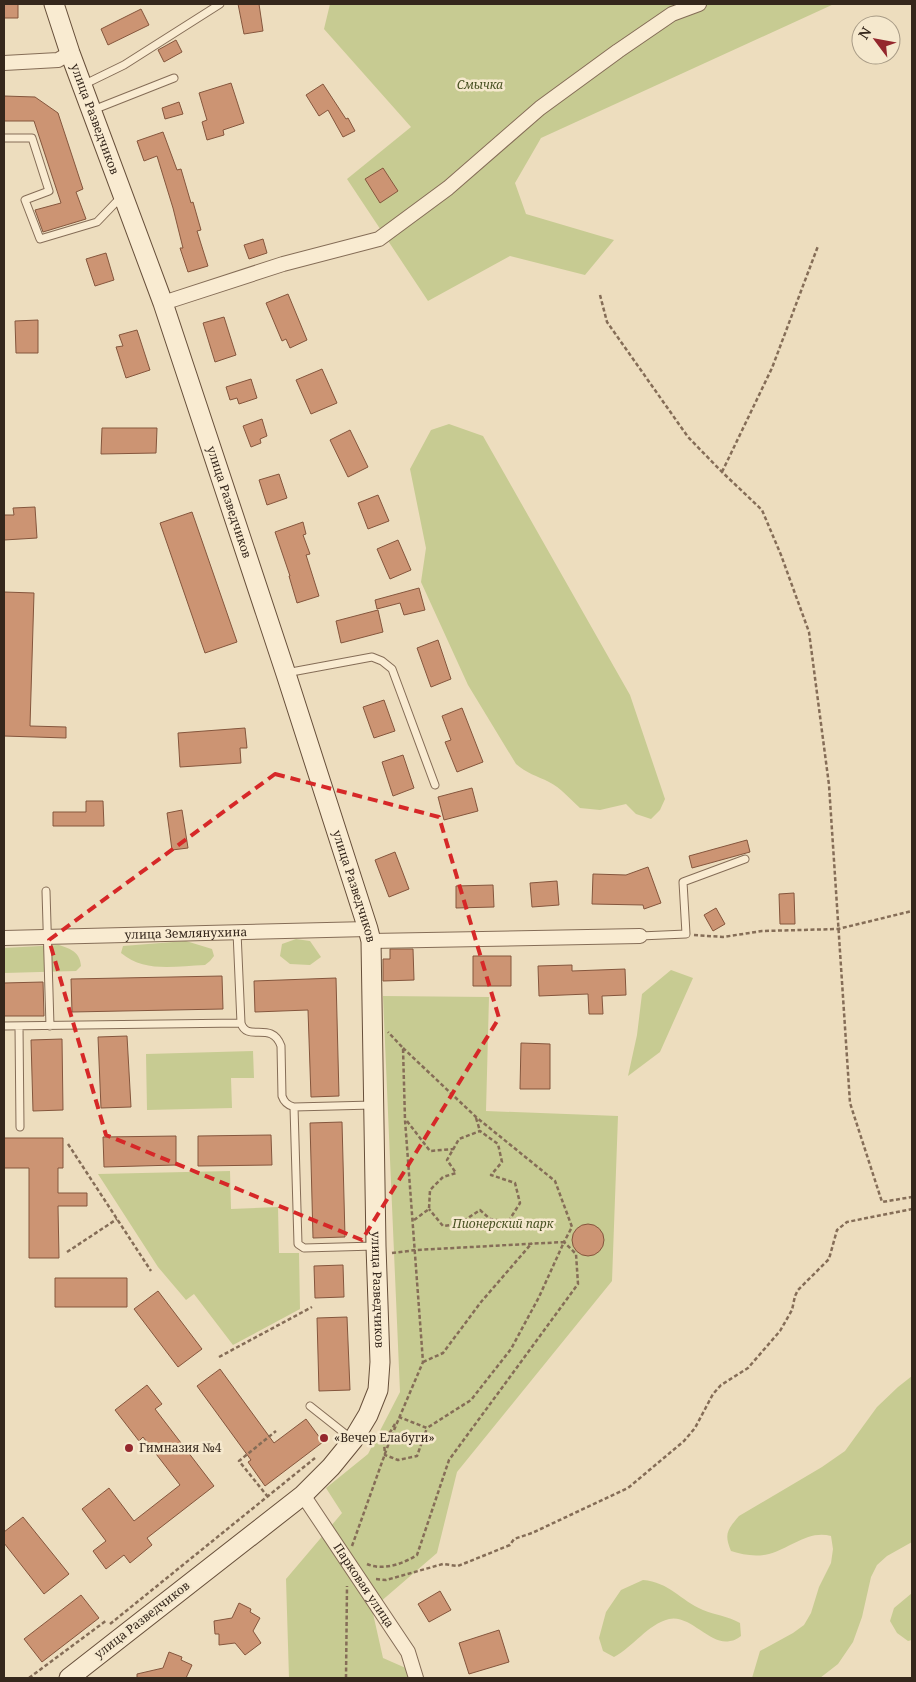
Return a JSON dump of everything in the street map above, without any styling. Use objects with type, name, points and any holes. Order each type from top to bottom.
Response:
[{"type":"street","name":"улица Разведчиков","points":[[54,4],[70,53],[163,303],[286,674],[369,935],[380,1362],[378,1390],[368,1415],[353,1440],[331,1467],[303,1495],[69,1678]]},
{"type":"street","points":[[163,303],[283,264],[379,239],[448,188],[540,108],[672,14],[699,4]]},
{"type":"street","points":[[4,63],[58,60],[70,53]]},
{"type":"street","name":"улица Землянухина","points":[[4,938],[237,932],[369,935],[640,936]]},
{"type":"street","name":"Парковая улица","points":[[303,1495],[354,1561],[357,1575],[408,1652],[416,1678]]},
{"type":"lane","points":[[82,85],[124,65],[220,4]]},
{"type":"lane","points":[[92,111],[174,78]]},
{"type":"lane","points":[[4,138],[32,138],[49,191],[25,200],[40,239],[97,222],[123,195]]},
{"type":"lane","points":[[286,674],[372,657],[382,661],[392,669],[435,785]]},
{"type":"lane","points":[[640,936],[686,934],[683,882],[745,859]]},
{"type":"lane","points":[[46,891],[50,1026]]},
{"type":"lane","points":[[237,932],[241,1023],[244,1030],[249,1032],[268,1032],[276,1036],[279,1041],[281,1046],[282,1096],[286,1103],[294,1107],[373,1105]]},
{"type":"lane","points":[[4,1026],[241,1023]]},
{"type":"lane","points":[[19,1026],[20,1127]]},
{"type":"lane","points":[[294,1107],[298,1244],[304,1248],[376,1251]]},
{"type":"lane","points":[[310,1406],[353,1440]]},
{"type":"path","points":[[722,472],[772,368],[818,246]]},
{"type":"path","points":[[600,296],[606,322],[688,437],[762,510],[781,555],[808,632],[829,785],[850,1103],[882,1202],[912,1197]]},
{"type":"path","points":[[686,934],[724,937],[762,931],[838,929],[912,911]]},
{"type":"path","points":[[372,1014],[403,1048],[476,1116],[555,1182],[572,1227],[539,1297],[511,1349],[471,1400],[427,1428],[417,1456],[398,1460],[385,1455]]},
{"type":"path","points":[[346,1678],[354,1561],[385,1455],[423,1362],[406,1120],[403,1048]]},
{"type":"path","points":[[428,1208],[443,1226],[459,1224],[480,1210],[490,1219],[508,1222],[520,1203],[515,1183],[491,1175],[502,1162],[498,1144],[480,1131],[476,1116]]},
{"type":"path","points":[[406,1120],[430,1150],[454,1149]]},
{"type":"path","points":[[414,1220],[428,1208],[430,1190],[442,1177],[456,1173],[447,1160],[459,1139],[480,1131]]},
{"type":"path","points":[[68,1144],[151,1271]]},
{"type":"path","points":[[357,1575],[386,1580],[443,1564],[458,1566],[510,1545],[514,1539],[532,1533],[628,1488],[684,1441],[695,1428],[721,1385],[748,1368],[780,1331],[792,1310],[798,1290],[829,1258],[837,1230],[848,1222],[912,1209]]},
{"type":"path","points":[[67,1252],[118,1220]]},
{"type":"path","points":[[354,1561],[376,1568],[408,1562],[417,1555],[449,1460],[578,1284],[576,1254],[564,1242],[376,1251]]},
{"type":"path","points":[[423,1362],[443,1353],[481,1302],[532,1243]]},
{"type":"path","points":[[219,1357],[312,1307]]},
{"type":"path","points":[[400,1416],[427,1428]]},
{"type":"path","points":[[268,1497],[239,1461],[276,1431]]},
{"type":"path","points":[[110,1624],[320,1454]]},
{"type":"path","points":[[29,1678],[107,1620]]},
{"type":"highlighted area","points":[[275,774],[439,817],[499,1018],[362,1240],[106,1135],[49,940]]},
{"type":"green space","name":"Смычка","points":[[330,4],[834,4],[541,138],[515,183],[526,214],[614,240],[585,275],[510,256],[428,301],[347,179],[411,127],[324,29]]},
{"type":"green space","points":[[449,424],[483,436],[630,695],[665,799],[660,810],[651,819],[636,814],[626,804],[600,810],[580,808],[553,784],[520,767],[516,764],[468,685],[421,582],[426,548],[410,469],[431,430]]},
{"type":"green space","points":[[296,939],[310,941],[321,957],[310,965],[290,964],[280,956],[282,944]]},
{"type":"green space","points":[[186,941],[212,949],[214,956],[205,965],[161,967],[140,963],[121,953],[123,946]]},
{"type":"green space","points":[[59,945],[71,950],[79,957],[81,966],[76,971],[4,973],[4,948]]},
{"type":"green space","points":[[671,970],[693,978],[660,1052],[628,1076],[637,1035],[642,994]]},
{"type":"green space","name":"Пионерский парк","points":[[383,996],[489,997],[486,1111],[618,1116],[612,1281],[457,1472],[437,1553],[372,1609],[383,1658],[408,1669],[410,1678],[289,1678],[286,1579],[342,1513],[326,1488],[368,1454],[400,1392]]},
{"type":"green space","points":[[253,1051],[254,1078],[231,1078],[232,1108],[147,1110],[146,1054]]},
{"type":"green space","points":[[230,1171],[231,1209],[278,1207],[279,1253],[299,1253],[300,1309],[233,1345],[194,1294],[186,1300],[158,1267],[98,1174]]},
{"type":"green space","points":[[912,1376],[912,1542],[887,1556],[877,1565],[871,1577],[862,1617],[853,1642],[838,1664],[820,1678],[752,1678],[760,1651],[804,1625],[811,1613],[819,1587],[831,1563],[833,1549],[831,1536],[815,1535],[807,1537],[769,1554],[759,1555],[731,1551],[727,1536],[729,1529],[739,1516],[822,1467],[845,1451],[877,1407]]},
{"type":"green space","points":[[643,1580],[660,1584],[703,1610],[740,1623],[741,1636],[733,1640],[723,1641],[715,1639],[685,1621],[669,1619],[654,1626],[614,1657],[603,1651],[599,1638],[606,1612],[621,1590]]},
{"type":"green space","points":[[912,1593],[912,1640],[908,1641],[897,1633],[890,1621],[894,1608]]},
{"type":"building","points":[[4,4],[18,4],[18,18],[4,18]]},
{"type":"building","points":[[238,4],[259,4],[263,31],[244,34]]},
{"type":"building","points":[[141,9],[149,25],[108,45],[101,29]]},
{"type":"building","points":[[176,40],[182,52],[164,62],[158,50]]},
{"type":"building","points":[[231,83],[244,123],[223,130],[224,135],[207,140],[202,122],[207,120],[199,93]]},
{"type":"building","points":[[323,84],[346,119],[348,118],[355,131],[343,137],[328,110],[319,116],[306,95]]},
{"type":"building","points":[[4,96],[35,97],[58,113],[83,189],[76,192],[86,219],[43,232],[35,210],[61,203],[34,121],[4,121]]},
{"type":"building","points":[[179,102],[183,114],[165,119],[162,108]]},
{"type":"building","points":[[163,132],[177,170],[181,169],[191,203],[193,202],[201,230],[197,231],[208,266],[188,272],[180,248],[183,248],[173,208],[157,156],[144,161],[137,141]]},
{"type":"building","points":[[383,168],[398,191],[380,203],[365,179]]},
{"type":"building","points":[[263,239],[267,253],[249,259],[244,245]]},
{"type":"building","points":[[106,253],[114,280],[95,286],[86,259]]},
{"type":"building","points":[[288,294],[307,340],[290,348],[286,339],[282,341],[266,303]]},
{"type":"building","points":[[224,317],[236,355],[215,362],[203,323]]},
{"type":"building","points":[[38,320],[38,353],[16,353],[15,321]]},
{"type":"building","points":[[137,330],[150,370],[126,378],[116,347],[123,346],[119,335]]},
{"type":"building","points":[[322,369],[337,403],[311,414],[296,380]]},
{"type":"building","points":[[251,379],[257,398],[239,404],[237,398],[230,400],[226,387]]},
{"type":"building","points":[[262,419],[267,436],[260,439],[261,443],[251,447],[243,426]]},
{"type":"building","points":[[102,428],[157,428],[156,453],[101,454]]},
{"type":"building","points":[[350,430],[368,467],[348,477],[330,440]]},
{"type":"building","points":[[279,474],[287,498],[267,505],[259,480]]},
{"type":"building","points":[[378,495],[389,521],[368,529],[358,503]]},
{"type":"building","points":[[35,507],[37,538],[4,540],[4,515],[14,515],[13,508]]},
{"type":"building","points":[[192,512],[237,642],[205,653],[160,523]]},
{"type":"building","points":[[303,522],[306,534],[303,535],[310,554],[306,555],[319,596],[297,603],[275,532]]},
{"type":"building","points":[[398,540],[411,570],[390,579],[377,549]]},
{"type":"building","points":[[419,588],[425,610],[404,615],[400,603],[377,609],[375,600]]},
{"type":"building","points":[[4,592],[34,593],[30,726],[66,727],[66,738],[4,736]]},
{"type":"building","points":[[378,610],[383,632],[341,643],[336,621]]},
{"type":"building","points":[[438,640],[451,679],[431,687],[417,648]]},
{"type":"building","points":[[384,700],[395,731],[374,738],[363,707]]},
{"type":"building","points":[[462,708],[483,762],[457,772],[445,742],[451,740],[442,716]]},
{"type":"building","points":[[245,728],[247,748],[240,748],[241,763],[180,767],[178,733]]},
{"type":"building","points":[[403,755],[414,788],[393,796],[382,762]]},
{"type":"building","points":[[472,788],[478,811],[444,820],[438,797]]},
{"type":"building","points":[[86,801],[103,801],[104,826],[53,826],[53,812],[86,812]]},
{"type":"building","points":[[182,810],[188,848],[172,850],[167,813]]},
{"type":"building","points":[[747,840],[750,852],[692,868],[689,856]]},
{"type":"building","points":[[395,852],[409,889],[389,897],[375,860]]},
{"type":"building","points":[[648,867],[661,903],[644,909],[643,905],[592,904],[593,874],[626,875]]},
{"type":"building","points":[[557,881],[559,905],[532,907],[530,883]]},
{"type":"building","points":[[493,885],[494,907],[456,908],[456,886]]},
{"type":"building","points":[[794,893],[795,924],[780,924],[779,894]]},
{"type":"building","points":[[716,908],[725,924],[713,931],[704,915]]},
{"type":"building","points":[[390,949],[413,949],[414,980],[383,981],[383,959],[390,959]]},
{"type":"building","points":[[473,956],[511,956],[511,986],[473,986]]},
{"type":"building","points":[[572,965],[572,971],[625,969],[626,995],[602,996],[603,1014],[589,1014],[588,994],[539,996],[538,966]]},
{"type":"building","points":[[222,976],[223,1009],[72,1012],[71,979]]},
{"type":"building","points":[[336,978],[339,1096],[311,1097],[308,1010],[255,1012],[254,981]]},
{"type":"building","points":[[43,982],[44,1016],[4,1016],[4,983]]},
{"type":"building","points":[[127,1036],[131,1107],[101,1108],[98,1037]]},
{"type":"building","points":[[62,1039],[63,1110],[33,1111],[31,1040]]},
{"type":"building","points":[[521,1043],[550,1044],[550,1089],[520,1089]]},
{"type":"building","points":[[342,1122],[345,1237],[313,1238],[310,1123]]},
{"type":"building","points":[[271,1135],[272,1165],[198,1166],[198,1136]]},
{"type":"building","points":[[176,1136],[176,1165],[104,1167],[103,1137]]},
{"type":"building","points":[[4,1138],[63,1138],[63,1168],[58,1168],[58,1193],[87,1193],[87,1206],[58,1206],[59,1258],[29,1258],[29,1168],[4,1168]]},
{"type":"building","points":[[588,1224],[594,1225],[599,1229],[603,1234],[603,1246],[599,1251],[594,1255],[588,1256],[582,1255],[577,1251],[573,1246],[572,1240],[573,1234],[577,1229],[582,1225]]},
{"type":"building","points":[[343,1265],[344,1297],[315,1298],[314,1266]]},
{"type":"building","points":[[55,1278],[127,1278],[127,1307],[55,1307]]},
{"type":"building","points":[[158,1291],[202,1349],[178,1367],[134,1309]]},
{"type":"building","points":[[347,1317],[350,1390],[319,1391],[317,1318]]},
{"type":"building","points":[[220,1369],[274,1443],[306,1419],[323,1442],[265,1486],[248,1462],[251,1460],[197,1386]]},
{"type":"building","points":[[147,1385],[162,1404],[155,1409],[214,1486],[147,1538],[152,1545],[130,1563],[124,1555],[106,1569],[93,1551],[106,1541],[82,1509],[109,1488],[134,1521],[180,1485],[143,1437],[139,1441],[115,1410]]},
{"type":"building","points":[[23,1517],[69,1574],[44,1594],[4,1543],[4,1532]]},
{"type":"building","points":[[440,1591],[451,1610],[429,1622],[418,1604]]},
{"type":"building","points":[[81,1595],[99,1618],[42,1662],[24,1639]]},
{"type":"building","points":[[239,1603],[251,1609],[250,1612],[260,1618],[253,1631],[261,1643],[245,1655],[235,1643],[219,1645],[219,1634],[215,1634],[214,1621],[232,1618]]},
{"type":"building","points":[[499,1630],[509,1662],[469,1674],[459,1643]]},
{"type":"building","points":[[169,1652],[182,1657],[181,1660],[192,1665],[186,1678],[137,1678],[137,1674],[163,1668]]},
{"type":"place","name":"«Вечер Елабуги»","points":[[324,1438]]},
{"type":"place","name":"Гимназия №4","points":[[129,1448]]}]
